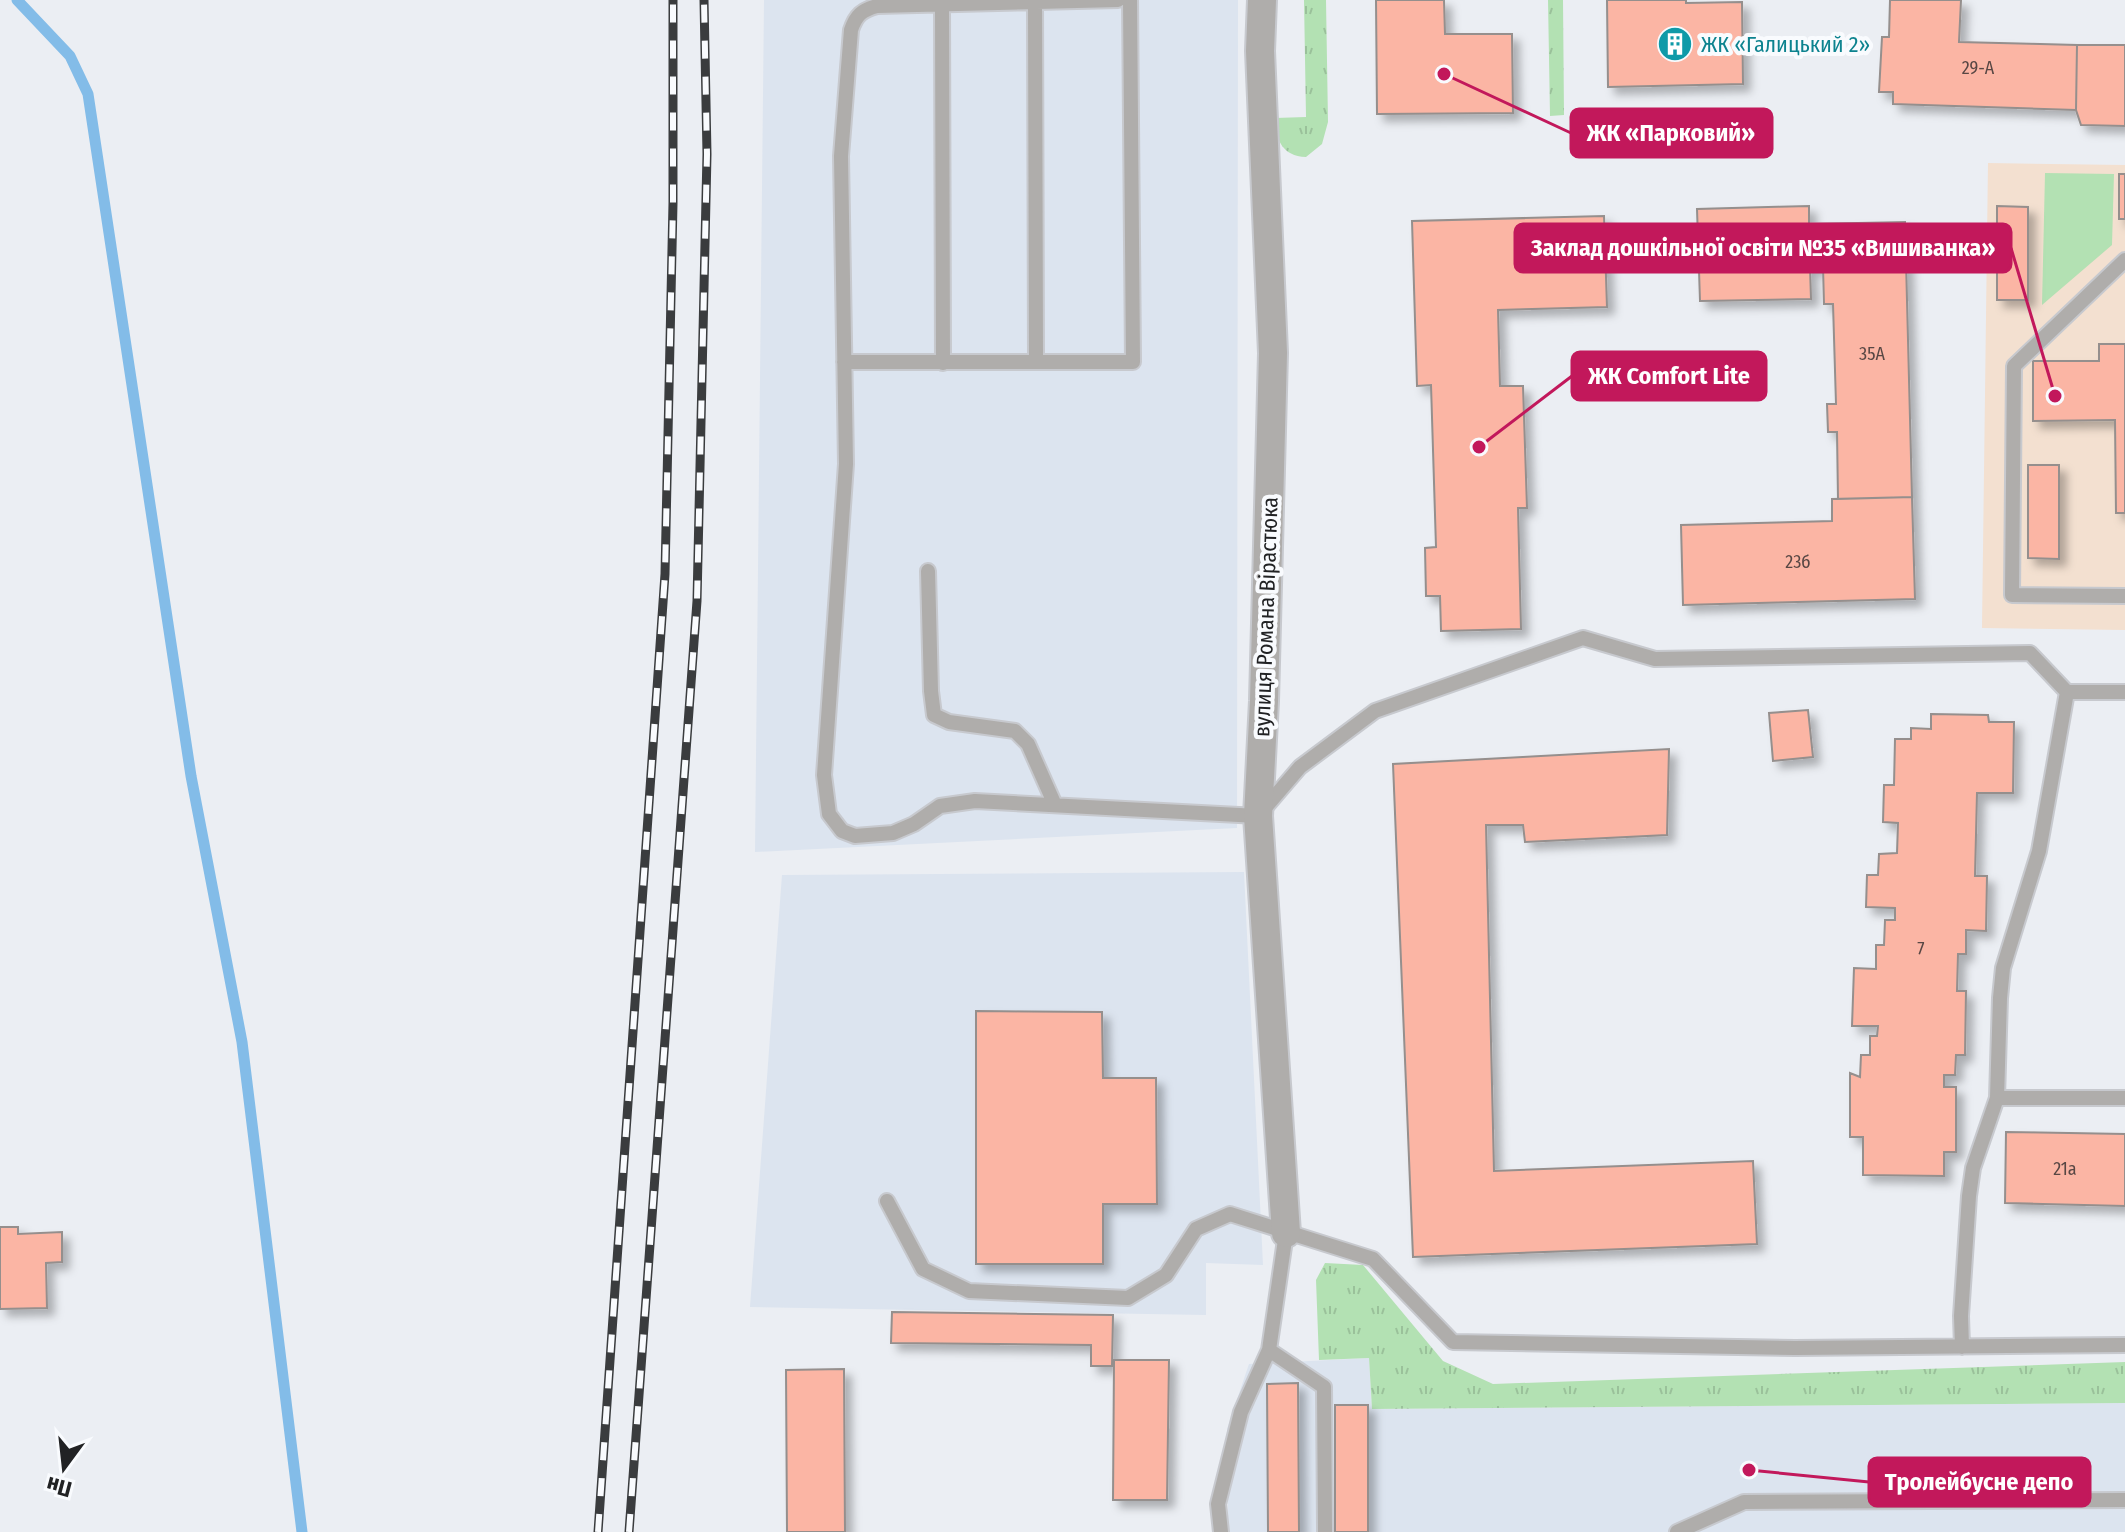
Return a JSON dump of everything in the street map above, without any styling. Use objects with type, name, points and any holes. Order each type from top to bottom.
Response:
[{"type":"street","name":"вулиця Романа Вірастюка","points":[[1262,0],[1260,51],[1273,353],[1258,816],[1286,1233]]},
{"type":"lane","points":[[1118,0],[877,6],[864,9],[855,18],[851,30],[841,156],[846,464],[824,775],[829,814],[842,831],[855,836],[893,833],[914,824],[940,806],[975,801],[1258,816],[1300,767],[1375,711],[1583,638],[1655,659],[2030,653],[2067,692],[2125,692]]},
{"type":"lane","points":[[844,362],[1133,362],[1130,0]]},
{"type":"lane","points":[[1035,2],[1036,362]]},
{"type":"lane","points":[[942,4],[943,363]]},
{"type":"lane","points":[[2125,260],[2014,366],[2012,580],[2012,595],[2125,596]]},
{"type":"lane","points":[[928,571],[934,715],[949,722],[1015,731],[1028,744],[1055,805]]},
{"type":"lane","points":[[1962,1347],[1961,1316],[1971,1182],[1997,1098],[2003,968],[2039,851],[2067,692]]},
{"type":"lane","points":[[1997,1098],[2125,1098]]},
{"type":"lane","points":[[887,1201],[923,1269],[969,1291],[1128,1298],[1166,1275],[1196,1229],[1230,1214],[1373,1259],[1453,1342],[1795,1348],[2125,1345]]},
{"type":"lane","points":[[1221,1532],[1218,1504],[1241,1412],[1269,1350],[1286,1233]]},
{"type":"lane","points":[[1269,1350],[1324,1387],[1325,1532]]},
{"type":"lane","points":[[1677,1532],[1744,1502],[2125,1500]]},
{"type":"shaded area","points":[[764,0],[1238,0],[1237,828],[755,852]]},
{"type":"shaded area","points":[[1988,163],[2125,165],[2125,630],[1982,628]]},
{"type":"shaded area","points":[[1244,872],[1263,1265],[1206,1263],[1206,1315],[750,1307],[782,875]]},
{"type":"shaded area","points":[[1369,1358],[1372,1409],[2125,1403],[2125,1532],[1228,1532],[1227,1429],[1249,1364]]},
{"type":"green space","points":[[1304,0],[1326,0],[1328,122],[1322,144],[1306,157],[1291,154],[1282,145],[1275,118],[1306,117]]},
{"type":"green space","points":[[1548,0],[1563,0],[1564,115],[1550,116]]},
{"type":"green space","points":[[2045,173],[2114,174],[2112,245],[2042,305]]},
{"type":"green space","points":[[1325,1263],[1363,1265],[1443,1361],[1493,1384],[2125,1362],[2125,1403],[1372,1409],[1369,1358],[1319,1360],[1316,1280]]},
{"type":"building","points":[[1376,0],[1444,0],[1445,34],[1512,34],[1513,113],[1377,114]]},
{"type":"building","name":"ЖК «Галицький 2»","points":[[1607,0],[1742,2],[1743,84],[1608,87]]},
{"type":"building","points":[[1890,0],[1961,0],[1959,42],[2077,45],[2076,110],[1893,104],[1893,92],[1879,92],[1882,37],[1889,37]]},
{"type":"building","points":[[2077,45],[2125,45],[2125,126],[2081,125],[2076,110]]},
{"type":"building","points":[[2119,174],[2125,174],[2125,219],[2119,219]]},
{"type":"building","points":[[1809,206],[1809,224],[1905,222],[1912,497],[1838,499],[1837,432],[1828,432],[1827,404],[1836,404],[1833,304],[1824,304],[1823,267],[1810,268],[1811,299],[1700,301],[1697,209]]},
{"type":"building","points":[[1997,206],[2028,207],[2028,300],[1997,300]]},
{"type":"building","points":[[1604,216],[1607,307],[1498,310],[1500,386],[1523,386],[1527,508],[1518,508],[1521,629],[1441,631],[1440,596],[1426,596],[1425,548],[1436,547],[1431,385],[1417,386],[1412,221]]},
{"type":"building","points":[[2099,344],[2125,344],[2125,513],[2116,513],[2115,420],[2033,421],[2033,361],[2099,361]]},
{"type":"building","points":[[2028,465],[2059,465],[2059,559],[2028,558]]},
{"type":"building","points":[[1912,497],[1915,599],[1683,605],[1681,525],[1832,521],[1832,499]]},
{"type":"building","points":[[1808,710],[1813,757],[1773,761],[1769,713]]},
{"type":"building","points":[[1931,714],[1988,715],[1989,722],[2014,722],[2013,793],[1977,793],[1975,876],[1987,876],[1986,931],[1966,930],[1966,954],[1958,954],[1957,991],[1966,991],[1965,1055],[1956,1055],[1955,1075],[1944,1075],[1944,1087],[1956,1087],[1956,1152],[1944,1152],[1944,1176],[1863,1175],[1863,1137],[1850,1137],[1850,1073],[1860,1077],[1861,1055],[1870,1055],[1870,1036],[1877,1036],[1878,1026],[1852,1026],[1854,968],[1876,969],[1876,945],[1884,945],[1885,920],[1895,920],[1895,908],[1866,907],[1867,875],[1878,875],[1879,854],[1897,853],[1898,823],[1883,822],[1884,785],[1894,785],[1895,739],[1911,739],[1911,728],[1931,729]]},
{"type":"building","points":[[1669,749],[1667,835],[1525,842],[1523,825],[1486,825],[1494,1171],[1753,1161],[1757,1244],[1413,1257],[1393,764]]},
{"type":"building","points":[[976,1011],[1102,1012],[1103,1078],[1156,1078],[1157,1204],[1103,1204],[1103,1264],[976,1264]]},
{"type":"building","points":[[2006,1132],[2125,1134],[2125,1206],[2005,1203]]},
{"type":"building","points":[[0,1227],[18,1227],[18,1234],[62,1232],[62,1262],[46,1263],[47,1308],[0,1309]]},
{"type":"building","points":[[892,1312],[1113,1315],[1112,1366],[1091,1366],[1091,1345],[891,1343]]},
{"type":"building","points":[[1114,1360],[1169,1360],[1167,1500],[1113,1500]]},
{"type":"building","points":[[844,1369],[845,1532],[787,1532],[786,1370]]},
{"type":"building","points":[[1298,1383],[1299,1532],[1268,1532],[1267,1384]]},
{"type":"building","points":[[1335,1405],[1368,1405],[1368,1532],[1335,1532]]},
{"type":"waterway","points":[[17,0],[70,56],[88,94],[191,776],[242,1042],[302,1532]]},
{"type":"railway","points":[[598,1532],[665,574],[673,203],[673,0]]},
{"type":"railway","points":[[629,1532],[697,601],[707,154],[704,0]]},
{"type":"place","name":"ЖК «Галицький 2»","points":[[1675,44]]},
{"type":"place","name":"ЖК «Парковий»","points":[[1444,74]]},
{"type":"place","name":"Заклад дошкільної освіти №35 «Вишиванка»","points":[[2055,396]]},
{"type":"place","name":"ЖК Comfort Lite","points":[[1479,447]]},
{"type":"place","name":"Тролейбусне депо","points":[[1749,1470]]}]
